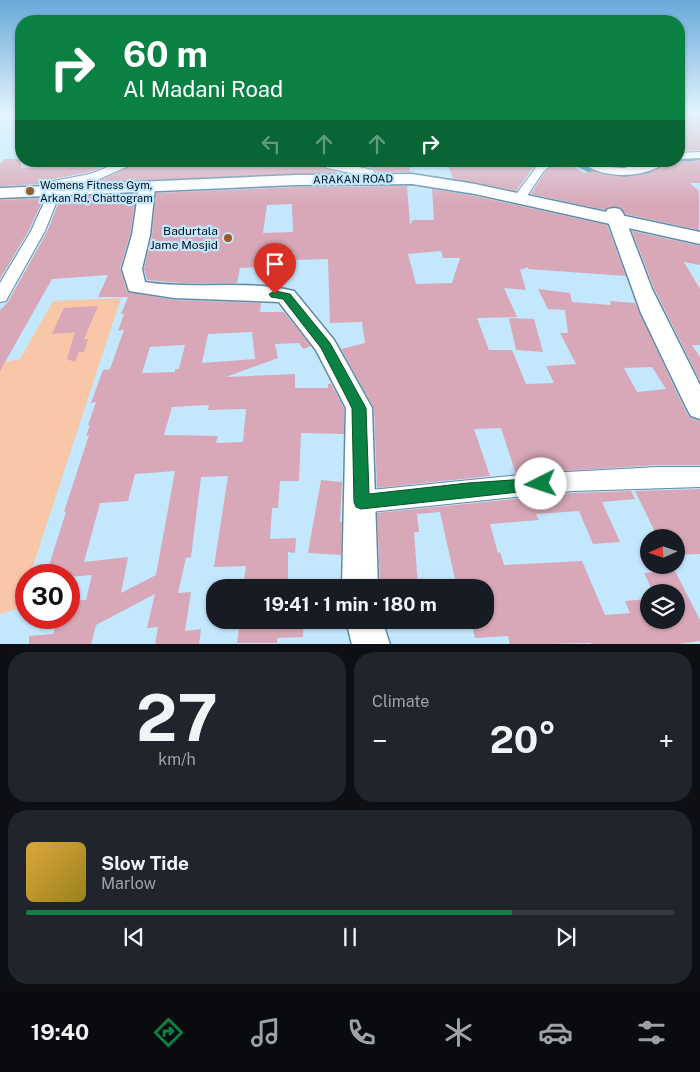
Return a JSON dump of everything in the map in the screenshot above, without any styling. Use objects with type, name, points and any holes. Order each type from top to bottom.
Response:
[{"type":"main road","name":"ARAKAN ROAD","points":[[0,193],[369,173],[422,175],[523,194],[700,238]]},
{"type":"main road","name":"ARAKAN ROAD","points":[[0,187],[51,189],[148,187],[296,180],[412,178],[700,233]]},
{"type":"street","points":[[685,156],[700,155]]},
{"type":"street","points":[[0,297],[38,231],[51,189],[93,177],[117,167]]},
{"type":"street","points":[[336,167],[369,173]]},
{"type":"street","points":[[523,194],[542,167]]},
{"type":"street","points":[[598,167],[605,171],[618,173],[646,167]]},
{"type":"street","points":[[148,187],[141,235],[132,269],[136,287],[156,291],[208,294],[263,292],[286,296],[326,346],[359,408],[360,579]]},
{"type":"street","points":[[615,216],[626,255],[643,296],[700,409]]},
{"type":"street","points":[[361,502],[468,490],[639,477],[700,477]]},
{"type":"street","points":[[367,629],[371,644]]},
{"type":"shaded area","points":[[121,298],[34,564],[15,564],[15,609],[0,614],[0,363],[20,359],[53,301]]},
{"type":"water","points":[[700,157],[700,164],[650,178],[595,176],[578,167],[596,167],[608,173],[621,175],[646,167],[685,167],[685,159]]},
{"type":"building","points":[[685,144],[700,144],[700,150],[685,151]]},
{"type":"building","points":[[5,159],[15,159],[15,167],[21,168],[102,167],[89,172],[43,181],[40,184],[0,186],[0,164]]},
{"type":"building","points":[[700,160],[700,183],[690,183],[699,191],[699,230],[625,214],[620,207],[608,207],[605,210],[531,194],[544,173],[551,167],[574,167],[584,173],[593,171],[624,177],[649,173],[659,167],[685,167],[685,161]]},
{"type":"building","points":[[129,167],[324,167],[340,173],[97,182]]},
{"type":"building","points":[[369,167],[410,167],[410,172],[377,172]]},
{"type":"building","points":[[449,167],[534,167],[516,191],[453,179]]},
{"type":"building","points":[[407,186],[410,225],[413,220],[434,220],[432,189],[475,196],[607,225],[626,276],[528,269],[528,267],[520,270],[526,290],[504,288],[517,317],[477,318],[489,350],[512,350],[526,384],[554,383],[546,366],[576,364],[560,333],[568,333],[565,310],[548,309],[538,289],[570,293],[572,302],[611,305],[610,301],[635,303],[685,410],[690,418],[700,421],[700,465],[658,465],[516,474],[501,428],[474,429],[490,476],[377,488],[374,408],[341,349],[365,343],[362,322],[330,323],[328,259],[294,260],[294,252],[267,253],[265,267],[240,268],[237,283],[182,283],[147,280],[144,269],[152,235],[156,193],[296,187]],"holes":[[[292,204],[293,232],[263,233],[267,205]],[[441,251],[443,258],[460,258],[452,283],[416,284],[408,254]],[[652,367],[666,389],[637,392],[624,368]]]},
{"type":"building","points":[[136,194],[130,235],[120,268],[127,292],[174,300],[261,303],[260,312],[284,312],[311,346],[303,349],[299,343],[275,344],[278,358],[226,377],[295,374],[295,388],[328,388],[328,384],[331,384],[344,408],[344,434],[301,433],[299,481],[280,481],[278,508],[272,508],[270,539],[296,538],[295,553],[288,552],[288,579],[244,579],[246,566],[214,567],[228,476],[201,477],[191,557],[186,558],[178,593],[191,592],[185,631],[201,629],[199,644],[155,644],[158,627],[147,628],[155,594],[96,625],[91,644],[29,644],[29,636],[53,634],[55,629],[80,629],[80,600],[86,600],[92,575],[80,576],[80,564],[49,564],[89,435],[86,436],[96,402],[91,403],[103,370],[110,369],[124,330],[118,331],[124,314],[121,314],[128,297],[98,297],[108,275],[52,279],[0,371],[0,310],[8,302],[47,232],[61,197]],"holes":[[[252,332],[255,359],[202,363],[208,334]],[[185,345],[179,369],[175,369],[175,372],[142,373],[150,347]],[[209,405],[208,410],[246,409],[243,442],[216,443],[218,436],[164,435],[172,407]],[[175,471],[156,575],[121,593],[128,557],[84,562],[100,503],[128,501],[135,474]]]},
{"type":"building","points":[[44,198],[29,230],[0,279],[0,200]]},
{"type":"building","points":[[632,231],[700,246],[700,265],[684,262],[700,289],[700,345],[692,345],[700,357],[700,381],[654,288]]},
{"type":"building","points":[[98,306],[84,339],[88,339],[84,352],[79,352],[75,362],[67,359],[75,332],[52,334],[64,308]]},
{"type":"building","points":[[509,318],[534,319],[543,352],[516,350]]},
{"type":"building","points":[[321,480],[342,482],[341,555],[308,553]]},
{"type":"building","points":[[700,489],[700,554],[685,555],[685,529],[654,529],[635,491]]},
{"type":"building","points":[[631,491],[635,499],[602,502],[620,542],[593,544],[579,511],[536,514],[539,520],[490,524],[498,553],[500,552],[504,565],[582,561],[605,615],[630,613],[625,601],[640,600],[640,629],[685,629],[685,591],[700,620],[700,641],[678,644],[510,644],[508,636],[475,638],[473,629],[494,629],[494,579],[455,579],[440,512],[417,514],[419,532],[414,532],[417,579],[380,579],[377,513],[573,493]]},
{"type":"building","points":[[644,574],[677,574],[682,584],[649,584]]},
{"type":"building","points":[[239,629],[303,629],[303,637],[277,638],[277,643],[237,643]]},
{"type":"place","name":"Womens Fitness Gym, Arkan Rd, Chattogram","points":[[30,191]]},
{"type":"place","name":"Badurtala Jame Mosjid","points":[[228,238]]},
{"type":"route","points":[[275,294],[286,296],[326,346],[359,408],[361,502],[541,484]]}]
